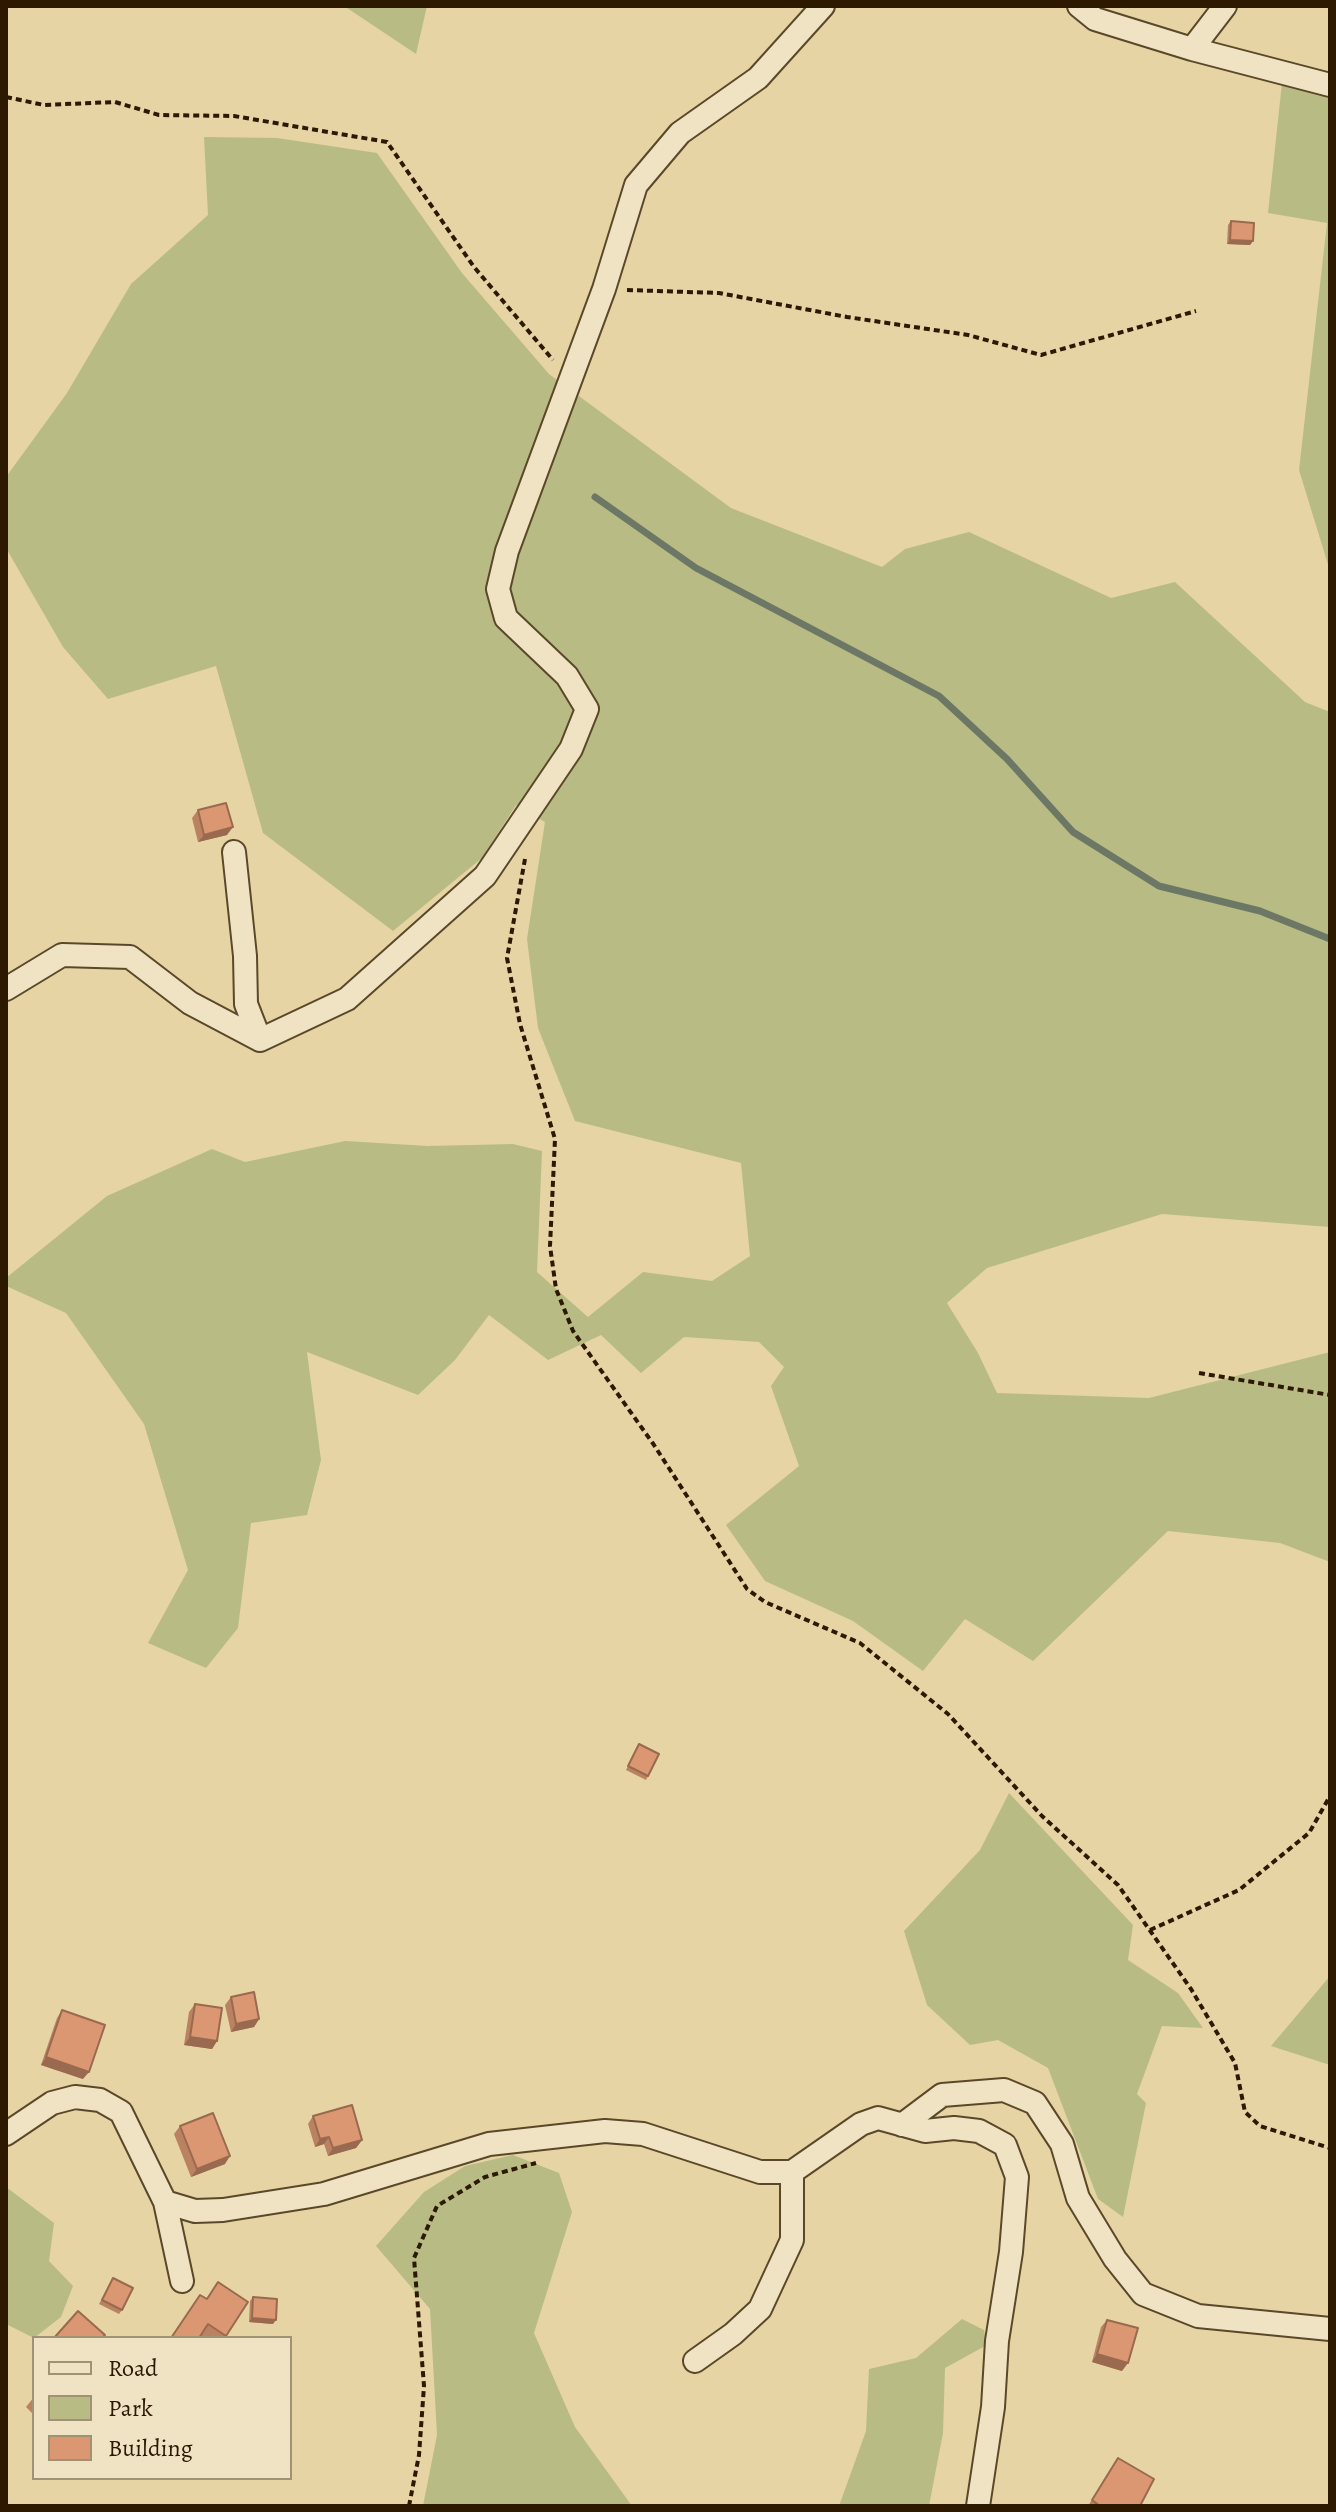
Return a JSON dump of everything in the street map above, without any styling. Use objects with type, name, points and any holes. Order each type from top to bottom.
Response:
[{"type":"street","points":[[260,1040],[347,999],[485,876],[571,749],[587,709],[567,676],[506,618],[498,589],[507,551],[604,289],[636,185],[680,133],[758,78],[823,6]]},
{"type":"street","points":[[1079,6],[1095,19],[1192,49],[1330,85]]},
{"type":"street","points":[[1192,49],[1225,6]]},
{"type":"street","points":[[234,852],[245,956],[246,1004],[260,1040]]},
{"type":"street","points":[[6,989],[62,955],[130,957],[190,1003],[260,1040]]},
{"type":"street","points":[[902,2125],[942,2095],[1004,2090],[1035,2103],[1062,2144],[1078,2198],[1115,2259],[1143,2294],[1198,2316],[1330,2329]]},
{"type":"street","points":[[6,2134],[52,2103],[75,2097],[100,2100],[121,2112],[165,2202],[182,2281]]},
{"type":"street","points":[[165,2202],[195,2211],[223,2210],[309,2196],[489,2144],[605,2131],[643,2134],[760,2172],[792,2172],[861,2124],[878,2118],[925,2131],[954,2128],[979,2131],[1005,2145],[1017,2177],[1011,2252],[997,2341],[993,2407],[978,2506]]},
{"type":"street","points":[[695,2361],[733,2334],[760,2309],[792,2240],[792,2172]]},
{"type":"path","points":[[6,97],[44,105],[115,102],[159,115],[234,116],[387,142],[474,267],[571,380]]},
{"type":"path","points":[[604,289],[719,293],[968,335],[1041,355],[1196,311]]},
{"type":"path","points":[[526,853],[507,958],[520,1024],[555,1139],[550,1246],[556,1289],[573,1331],[654,1445],[747,1589],[765,1602],[860,1643],[948,1714],[1042,1816],[1118,1885],[1191,1989],[1235,2063],[1245,2112],[1260,2126],[1330,2148]]},
{"type":"path","points":[[1199,1373],[1330,1395]]},
{"type":"path","points":[[1150,1930],[1239,1890],[1309,1833],[1330,1796]]},
{"type":"path","points":[[409,2506],[419,2455],[424,2386],[414,2258],[437,2206],[485,2177],[547,2160]]},
{"type":"green space","points":[[344,6],[427,6],[416,54]]},
{"type":"green space","points":[[1282,83],[1330,92],[1330,571],[1299,470],[1327,223],[1268,213]]},
{"type":"green space","points":[[204,137],[277,138],[377,153],[462,273],[549,374],[731,508],[882,567],[905,549],[969,532],[1111,598],[1175,582],[1305,702],[1330,712],[1330,1227],[1162,1214],[987,1268],[947,1303],[978,1353],[997,1393],[1149,1398],[1330,1352],[1330,1562],[1280,1543],[1168,1531],[1033,1661],[965,1619],[923,1671],[853,1621],[765,1581],[726,1525],[799,1466],[771,1386],[784,1367],[759,1342],[684,1337],[641,1373],[601,1335],[548,1360],[489,1315],[455,1360],[418,1395],[307,1352],[321,1460],[307,1515],[251,1523],[238,1628],[206,1668],[148,1643],[188,1570],[144,1424],[66,1313],[6,1286],[6,1278],[107,1196],[212,1149],[245,1162],[345,1141],[428,1146],[513,1144],[542,1151],[537,1272],[588,1317],[643,1272],[712,1281],[750,1256],[741,1163],[575,1121],[538,1028],[527,939],[545,822],[516,805],[482,858],[393,931],[263,833],[216,666],[108,699],[63,647],[6,548],[6,477],[67,393],[131,284],[208,215]]},
{"type":"green space","points":[[1009,1793],[1133,1925],[1128,1960],[1178,1993],[1203,2028],[1162,2026],[1137,2094],[1146,2103],[1123,2217],[1098,2199],[1048,2068],[998,2040],[970,2045],[927,2005],[904,1931],[980,1850]]},
{"type":"green space","points":[[1330,1976],[1330,2065],[1271,2046]]},
{"type":"green space","points":[[513,2155],[559,2173],[572,2212],[534,2333],[575,2427],[632,2506],[423,2506],[437,2435],[430,2309],[376,2246],[424,2192],[465,2166]]},
{"type":"green space","points":[[6,2187],[54,2223],[49,2261],[73,2286],[61,2317],[37,2336],[32,2337],[6,2324]]},
{"type":"green space","points":[[962,2319],[984,2330],[987,2345],[945,2368],[943,2433],[929,2506],[839,2506],[866,2431],[869,2369],[916,2358]]},
{"type":"building","points":[[1231,221],[1254,223],[1253,241],[1230,240]]},
{"type":"building","points":[[226,803],[233,827],[204,835],[198,810]]},
{"type":"building","points":[[639,1744],[659,1754],[648,1776],[628,1766]]},
{"type":"building","points":[[254,1992],[259,2019],[236,2024],[231,1997]]},
{"type":"building","points":[[195,2004],[222,2008],[217,2041],[190,2037]]},
{"type":"building","points":[[62,2010],[105,2025],[89,2072],[46,2057]]},
{"type":"building","points":[[352,2105],[362,2140],[333,2148],[329,2137],[320,2139],[313,2116]]},
{"type":"building","points":[[213,2113],[230,2156],[197,2169],[180,2126]]},
{"type":"building","points":[[113,2278],[133,2288],[122,2310],[102,2300]]},
{"type":"building","points":[[218,2282],[248,2302],[226,2336],[208,2324],[200,2336],[172,2336],[200,2295],[207,2299]]},
{"type":"building","points":[[253,2297],[277,2299],[276,2320],[252,2318]]},
{"type":"building","points":[[78,2311],[105,2335],[104,2336],[56,2336]]},
{"type":"building","points":[[1107,2320],[1138,2328],[1128,2363],[1097,2354]]},
{"type":"building","points":[[1118,2458],[1154,2479],[1140,2506],[1100,2506],[1092,2500]]},
{"type":"waterway","points":[[595,497],[696,568],[939,696],[1007,759],[1073,832],[1159,886],[1260,911],[1330,939]]}]
